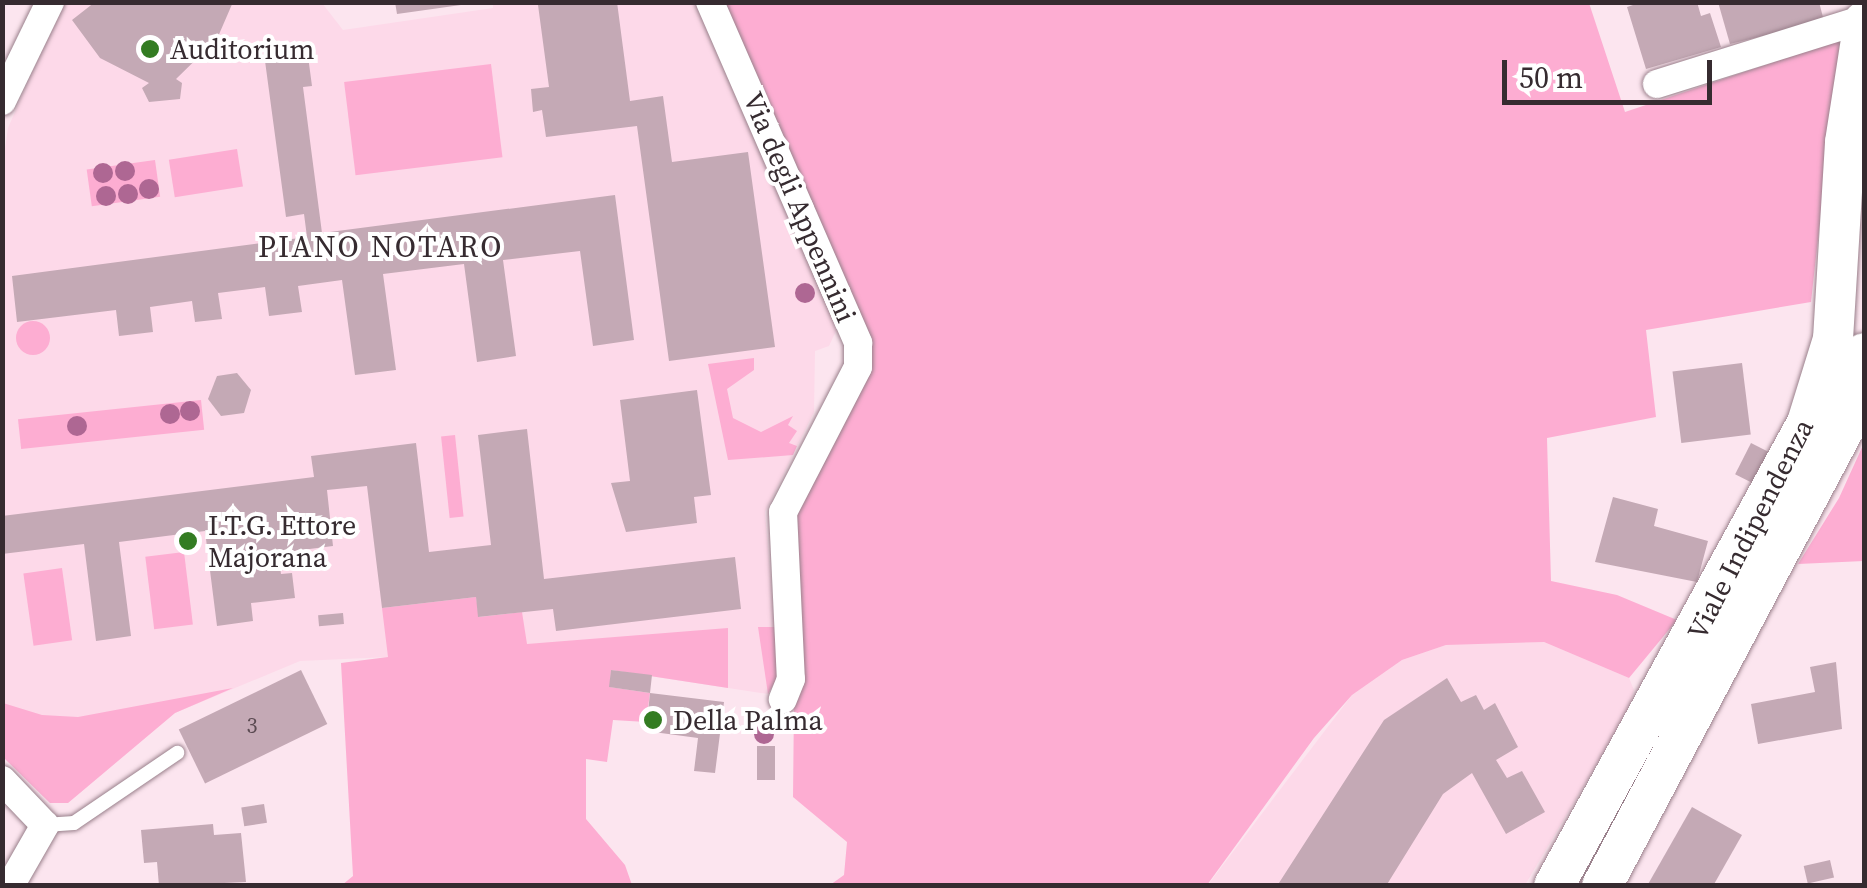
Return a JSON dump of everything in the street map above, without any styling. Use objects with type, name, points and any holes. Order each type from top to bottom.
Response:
[{"type":"street","points":[[2,101],[50,2]]},
{"type":"street","name":"Via degli Appennini","points":[[710,2],[858,343],[858,367],[783,512],[792,678],[783,699]]},
{"type":"street","name":"Viale Indipendenza","points":[[1554,886],[1808,423],[1833,339],[1845,142],[1864,19],[1862,2]]},
{"type":"street","points":[[1657,84],[1864,19]]},
{"type":"street","name":"Viale Indipendenza","points":[[1602,886],[1844,428],[1864,352]]},
{"type":"street","points":[[2,780],[39,817],[10,886]]},
{"type":"lane","points":[[39,817],[74,823],[177,753]]},
{"type":"shaded area","points":[[62,3],[322,3],[343,30],[493,8],[493,3],[695,3],[832,303],[836,331],[829,346],[815,351],[814,412],[765,512],[779,675],[768,694],[611,670],[389,657],[300,661],[175,713],[68,803],[50,803],[3,757],[3,162],[8,128]]},
{"type":"shaded area","points":[[723,3],[1589,3],[1625,112],[1840,40],[1811,302],[1646,330],[1656,417],[1547,438],[1551,581],[1617,595],[1677,620],[1629,678],[1544,642],[1446,645],[1402,660],[1352,695],[1314,738],[1207,885],[830,885],[844,875],[847,842],[793,797],[796,518],[868,355]]},
{"type":"shaded area","points":[[491,64],[502,157],[356,175],[344,82]]},
{"type":"shaded area","points":[[237,149],[243,187],[175,197],[169,160]]},
{"type":"shaded area","points":[[155,160],[160,197],[92,206],[87,170]]},
{"type":"shaded area","points":[[33,321],[45,326],[50,338],[45,350],[33,355],[21,350],[16,338],[21,326]]},
{"type":"shaded area","points":[[754,358],[754,370],[727,389],[733,418],[761,432],[793,416],[788,425],[797,431],[789,443],[797,446],[793,455],[728,460],[708,364]]},
{"type":"shaded area","points":[[201,400],[204,430],[21,449],[18,419]]},
{"type":"shaded area","points":[[455,435],[464,517],[450,518],[441,436]]},
{"type":"shaded area","points":[[1864,443],[1864,561],[1798,564],[1839,498]]},
{"type":"shaded area","points":[[184,552],[193,624],[154,629],[145,557]]},
{"type":"shaded area","points":[[62,568],[72,640],[34,646],[23,573]]},
{"type":"shaded area","points":[[476,597],[479,617],[522,612],[527,644],[728,628],[728,688],[611,670],[610,687],[650,693],[646,722],[613,720],[607,762],[586,759],[586,819],[625,865],[632,885],[342,885],[353,876],[341,663],[388,657],[382,608]]},
{"type":"shaded area","points":[[758,627],[774,627],[779,675],[768,694]]},
{"type":"shaded area","points":[[1502,639],[1544,642],[1629,678],[1634,690],[1628,711],[1525,885],[1207,886],[1352,695],[1402,660],[1446,645]]},
{"type":"shaded area","points":[[233,688],[175,713],[68,803],[50,803],[3,757],[3,703],[42,715],[78,717]]},
{"type":"building","name":"Auditorium","points":[[95,2],[233,2],[217,39],[176,79],[182,83],[180,99],[149,102],[142,88],[149,83],[100,58],[72,20]]},
{"type":"building","points":[[395,2],[461,2],[461,5],[397,14]]},
{"type":"building","points":[[617,2],[630,101],[663,96],[672,162],[748,152],[775,347],[669,361],[637,126],[546,137],[542,110],[533,112],[531,89],[549,87],[538,5]]},
{"type":"building","points":[[1642,2],[1697,2],[1701,16],[1710,13],[1721,47],[1646,69],[1627,7]]},
{"type":"building","points":[[1718,2],[1819,2],[1824,21],[1730,44]]},
{"type":"building","points":[[308,56],[312,86],[303,87],[322,233],[615,195],[634,340],[593,346],[580,251],[503,260],[516,356],[477,362],[464,264],[383,274],[396,370],[355,375],[342,280],[298,286],[302,312],[269,316],[265,287],[218,293],[222,319],[195,322],[192,301],[150,307],[153,332],[119,336],[116,310],[17,322],[12,276],[307,237],[304,214],[286,217],[265,61]]},
{"type":"building","points":[[1742,363],[1751,434],[1681,443],[1673,372]]},
{"type":"building","points":[[237,373],[251,390],[244,413],[221,416],[208,399],[217,376]]},
{"type":"building","points":[[697,390],[711,495],[694,497],[697,523],[626,532],[611,483],[630,481],[620,400]]},
{"type":"building","points":[[527,429],[544,579],[735,557],[741,609],[556,631],[553,609],[478,617],[476,597],[382,608],[367,486],[327,490],[333,546],[278,553],[281,574],[292,573],[295,598],[251,603],[253,621],[217,626],[205,531],[119,542],[131,636],[96,641],[84,544],[2,554],[2,516],[314,477],[311,456],[416,443],[429,552],[491,545],[478,435]]},
{"type":"building","points":[[1751,443],[1773,454],[1757,486],[1735,474]]},
{"type":"building","points":[[1613,497],[1658,509],[1654,526],[1708,541],[1697,582],[1595,562]]},
{"type":"building","points":[[343,613],[344,624],[319,626],[318,615]]},
{"type":"building","points":[[1836,662],[1842,729],[1758,744],[1751,704],[1815,692],[1810,667]]},
{"type":"building","points":[[301,670],[327,724],[205,784],[179,730]]},
{"type":"building","points":[[611,670],[652,675],[650,693],[609,687]]},
{"type":"building","points":[[1447,678],[1461,702],[1476,695],[1484,710],[1495,703],[1518,747],[1496,760],[1507,778],[1522,771],[1545,812],[1506,834],[1472,773],[1443,794],[1386,886],[1277,886],[1384,720]]},
{"type":"building","points":[[650,693],[724,702],[715,773],[694,771],[698,738],[646,731]]},
{"type":"building","points":[[757,746],[775,746],[775,780],[757,780]]},
{"type":"building","points":[[264,804],[267,823],[244,826],[241,808]]},
{"type":"building","points":[[1692,807],[1742,835],[1713,886],[1647,886]]},
{"type":"building","points":[[213,824],[214,835],[241,833],[246,882],[159,886],[157,862],[144,863],[141,830]]},
{"type":"building","points":[[1830,860],[1834,878],[1808,884],[1804,866]]},
{"type":"place","name":"Auditorium","points":[[150,49]]},
{"type":"place","name":"I.T.G. Ettore Majorana","points":[[188,541]]},
{"type":"place","name":"Della Palma","points":[[653,720]]},
{"type":"district","name":"PIANO NOTARO","points":[[381,247]]}]
